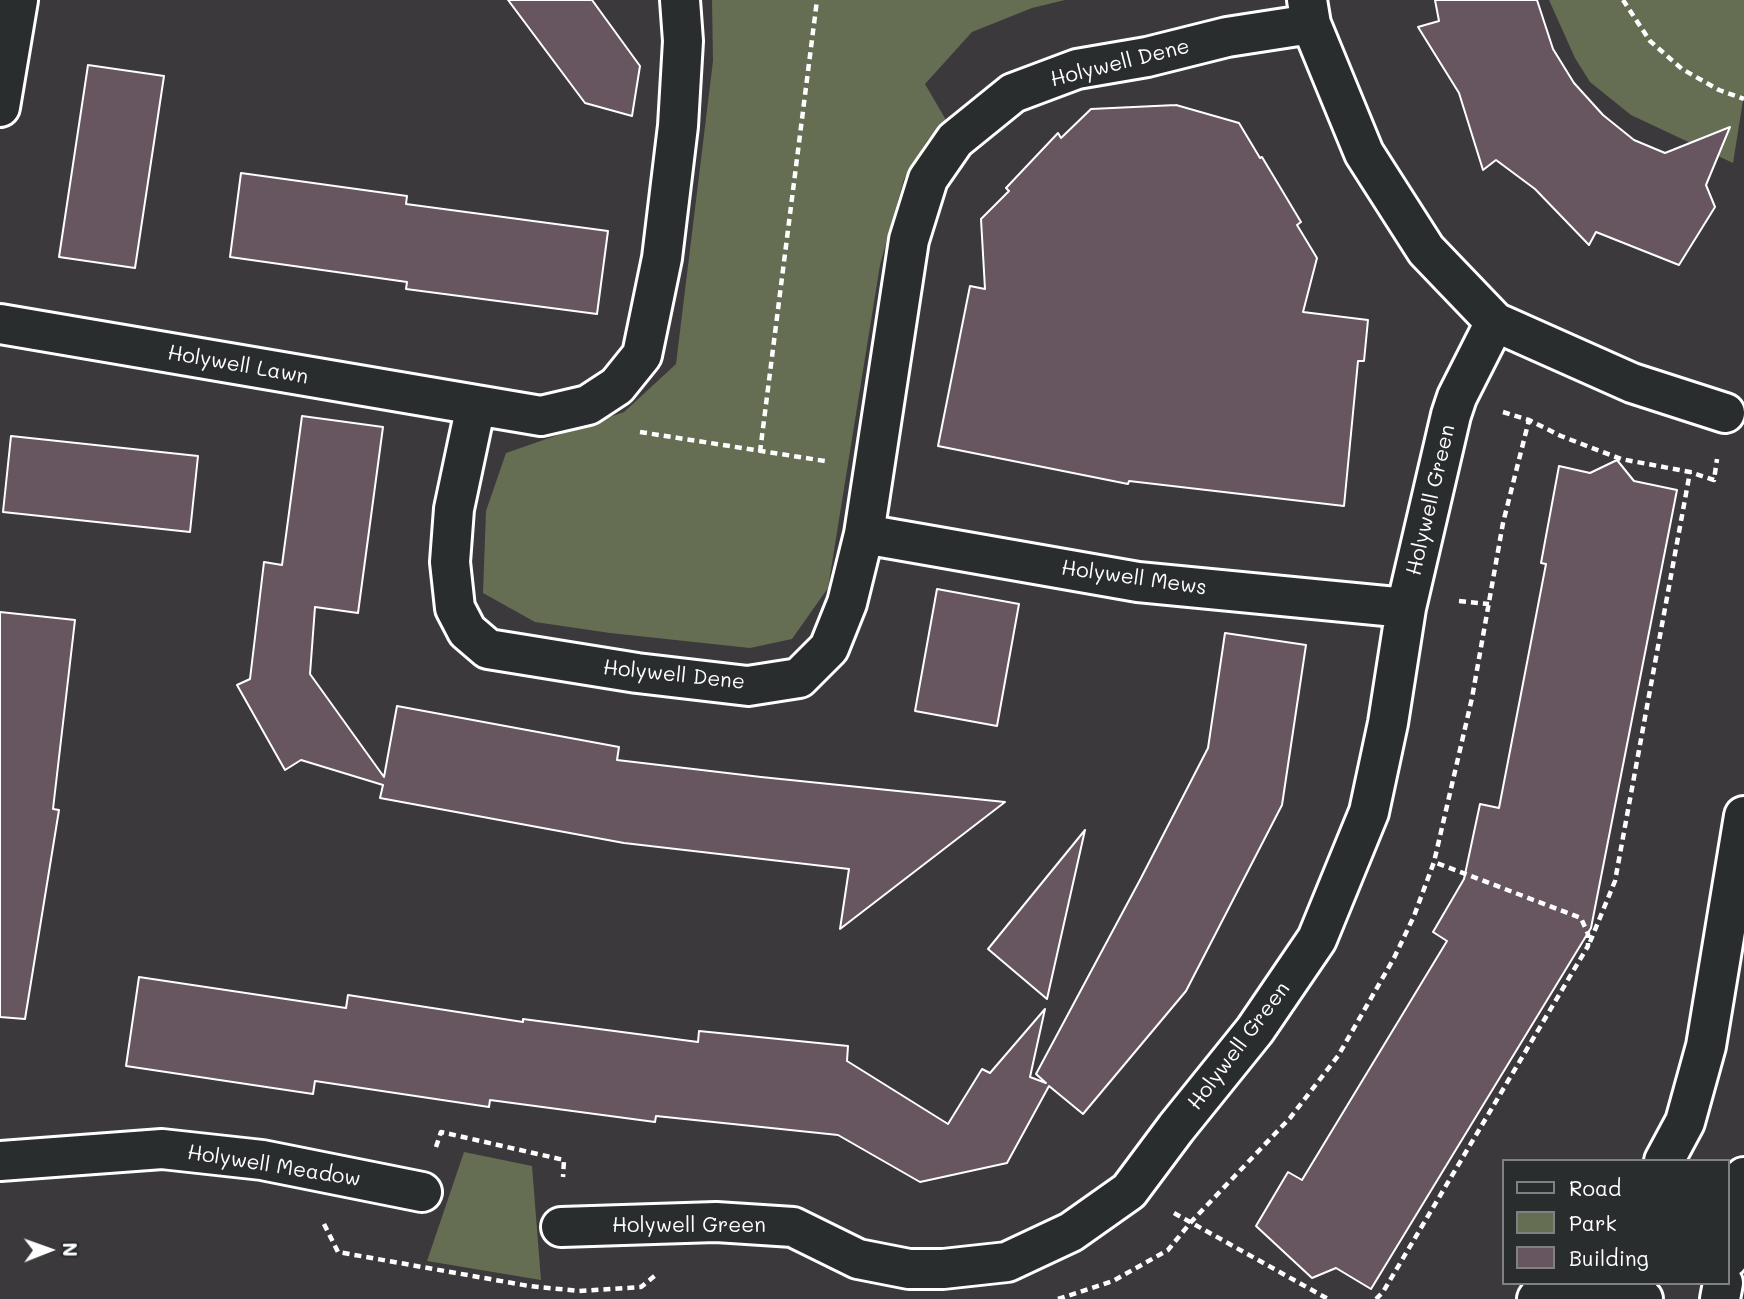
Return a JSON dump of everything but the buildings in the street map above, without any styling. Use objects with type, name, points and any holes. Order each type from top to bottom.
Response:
[{"type":"street","points":[[0,107],[18,0]]},
{"type":"street","points":[[475,405],[541,416],[588,405],[617,386],[642,355],[662,258],[678,126],[683,41],[680,0]]},
{"type":"street","points":[[1309,12],[1364,153],[1426,250],[1495,322],[1632,383],[1725,414]]},
{"type":"street","name":"Holywell Dene","points":[[475,405],[454,509],[450,562],[455,608],[467,631],[488,649],[637,673],[748,686],[799,678],[829,648],[847,603],[864,534],[909,240],[929,179],[955,140],[1013,93],[1077,69],[1147,57],[1227,37],[1309,12]]},
{"type":"street","name":"Holywell Green","points":[[561,1227],[716,1222],[793,1227],[858,1259],[909,1269],[943,1269],[1007,1262],[1071,1232],[1129,1191],[1255,1030],[1317,939],[1370,812],[1388,723],[1406,608],[1451,415],[1457,397],[1495,322]]},
{"type":"street","name":"Holywell Lawn","points":[[0,324],[475,405]]},
{"type":"street","name":"Holywell Mews","points":[[864,534],[1138,582],[1406,608]]},
{"type":"street","points":[[1665,1159],[1685,1122],[1706,1046],[1744,816]]},
{"type":"street","name":"Holywell Meadow","points":[[0,1161],[162,1149],[262,1160],[422,1192]]},
{"type":"street","points":[[1730,1248],[1744,1177]]},
{"type":"street","points":[[1578,1299],[1619,1295],[1643,1299]]},
{"type":"path","points":[[760,452],[817,0]]},
{"type":"path","points":[[1623,0],[1650,41],[1682,69],[1719,90],[1744,99]]},
{"type":"path","points":[[588,405],[601,425],[874,468]]},
{"type":"path","points":[[1529,420],[1561,436],[1620,458],[1690,472],[1714,480],[1725,414]]},
{"type":"path","points":[[1376,1299],[1383,1292],[1588,946],[1615,881],[1690,472]]},
{"type":"path","points":[[1434,862],[1581,918],[1588,934],[1588,946]]},
{"type":"path","points":[[422,1192],[441,1132],[564,1160],[561,1227]]},
{"type":"path","points":[[1129,1191],[1191,1222],[1328,1299]]},
{"type":"green space","points":[[712,0],[1065,0],[1032,8],[972,32],[925,84],[946,120],[927,141],[904,179],[880,265],[828,588],[792,639],[750,648],[535,622],[483,593],[486,511],[506,453],[624,412],[676,364],[713,61]]},
{"type":"green space","points":[[1549,0],[1744,0],[1744,94],[1733,163],[1631,115],[1590,82],[1575,58]]},
{"type":"green space","points":[[464,1152],[532,1166],[541,1280],[427,1261]]}]
